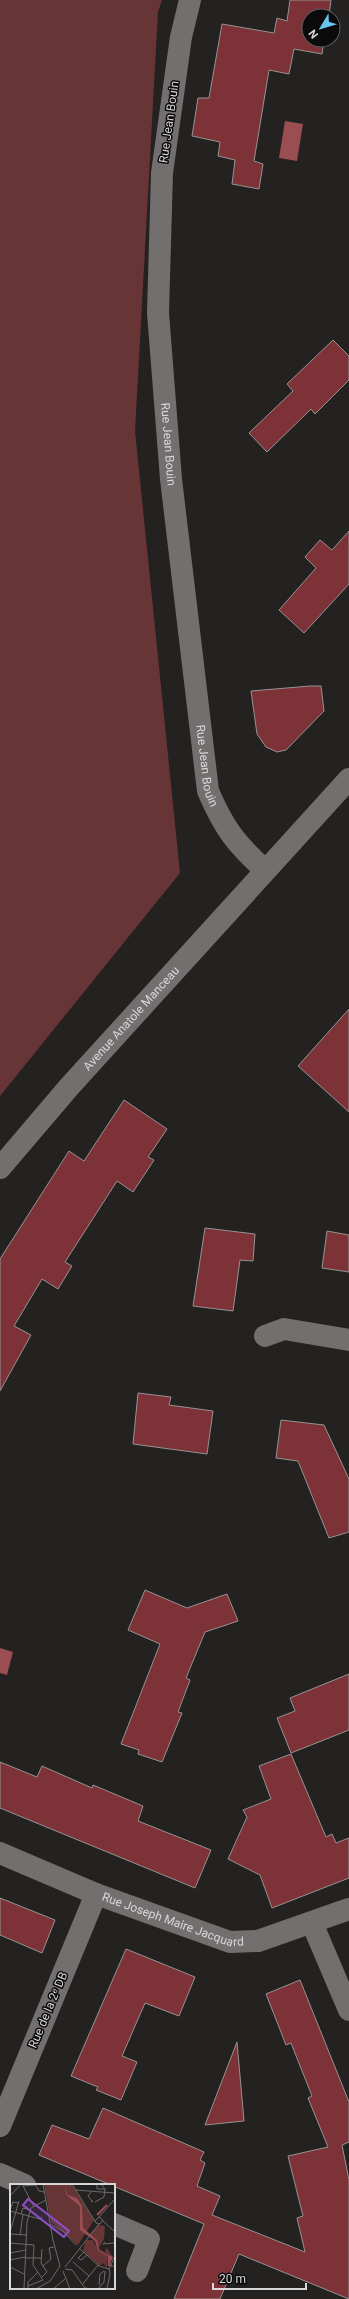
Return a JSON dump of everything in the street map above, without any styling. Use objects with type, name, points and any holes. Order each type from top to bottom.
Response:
[{"type":"street","name":"Rue Jean Bouin","points":[[190,0],[181,37],[162,173],[158,313],[171,479],[208,791],[221,822],[246,853],[265,870]]},
{"type":"street","name":"Avenue Anatole Manceau","points":[[0,1168],[69,1087],[349,779]]},
{"type":"street","points":[[265,1336],[284,1329],[349,1340]]},
{"type":"street","name":"Rue Joseph Maire Jacquard","points":[[0,1853],[96,1894],[230,1942],[258,1941],[349,1909]]},
{"type":"street","name":"Rue de la 2ᵉ DB","points":[[0,2126],[96,1894]]},
{"type":"street","points":[[312,1923],[349,2010]]},
{"type":"street","points":[[0,2174],[23,2184]]},
{"type":"street","points":[[115,2224],[149,2239],[137,2271]]},
{"type":"shaded area","points":[[0,0],[162,0],[158,12],[135,431],[180,873],[0,1096]]},
{"type":"shaded area","points":[[285,121],[303,124],[297,161],[279,158]]},
{"type":"shaded area","points":[[0,1648],[13,1652],[7,1675],[0,1673]]},
{"type":"building","points":[[290,0],[331,0],[330,8],[301,8],[301,48],[323,48],[322,54],[294,49],[289,74],[269,70],[254,161],[263,164],[259,189],[232,184],[235,160],[218,156],[220,142],[192,136],[198,98],[209,98],[222,24],[274,33],[277,18],[287,21]]},
{"type":"building","points":[[333,340],[349,356],[349,380],[315,414],[311,409],[267,452],[249,433],[293,391],[287,384]]},
{"type":"building","points":[[349,531],[349,584],[304,633],[279,610],[316,568],[305,557],[320,540],[332,550]]},
{"type":"building","points":[[321,686],[324,711],[286,750],[277,752],[266,747],[257,734],[251,691]]},
{"type":"building","points":[[349,1009],[349,1112],[298,1066]]},
{"type":"building","points":[[124,1100],[167,1129],[148,1157],[154,1160],[133,1192],[117,1181],[65,1262],[72,1266],[58,1289],[42,1279],[14,1326],[31,1335],[0,1391],[0,1259],[69,1151],[84,1161]]},
{"type":"building","points":[[205,1228],[255,1234],[253,1261],[240,1260],[233,1311],[193,1306]]},
{"type":"building","points":[[327,1231],[349,1235],[349,1272],[322,1268]]},
{"type":"building","points":[[138,1393],[171,1397],[169,1405],[213,1411],[207,1454],[133,1444]]},
{"type":"building","points":[[281,1420],[324,1425],[349,1479],[349,1532],[329,1538],[298,1461],[276,1458]]},
{"type":"building","points":[[145,1590],[187,1608],[227,1594],[238,1621],[205,1632],[186,1678],[190,1680],[178,1712],[182,1713],[162,1762],[138,1754],[139,1750],[121,1744],[160,1644],[128,1630]]},
{"type":"building","points":[[349,1674],[349,1730],[291,1753],[277,1718],[295,1711],[290,1698]]},
{"type":"building","points":[[291,1754],[326,1837],[332,1834],[336,1843],[349,1838],[349,1878],[272,1908],[260,1875],[228,1859],[247,1817],[243,1810],[271,1799],[259,1766]]},
{"type":"building","points":[[0,1762],[37,1777],[42,1766],[92,1788],[93,1785],[143,1806],[138,1821],[211,1850],[195,1888],[0,1808]]},
{"type":"building","points":[[0,1898],[55,1920],[42,1953],[0,1935]]},
{"type":"building","points":[[126,1949],[195,1977],[179,2016],[145,2003],[122,2056],[137,2062],[121,2100],[96,2090],[98,2087],[71,2076]]},
{"type":"building","points":[[300,1980],[349,2102],[349,2142],[342,2145],[349,2180],[349,2299],[239,2254],[220,2299],[174,2299],[204,2224],[115,2187],[115,2184],[108,2184],[39,2155],[52,2125],[89,2139],[103,2108],[204,2152],[200,2160],[205,2163],[197,2186],[220,2196],[212,2215],[305,2252],[297,2218],[303,2216],[288,2156],[328,2147],[308,2098],[312,2096],[291,2043],[286,2045],[266,1994]]},
{"type":"building","points":[[237,2042],[244,2121],[205,2125]]}]
